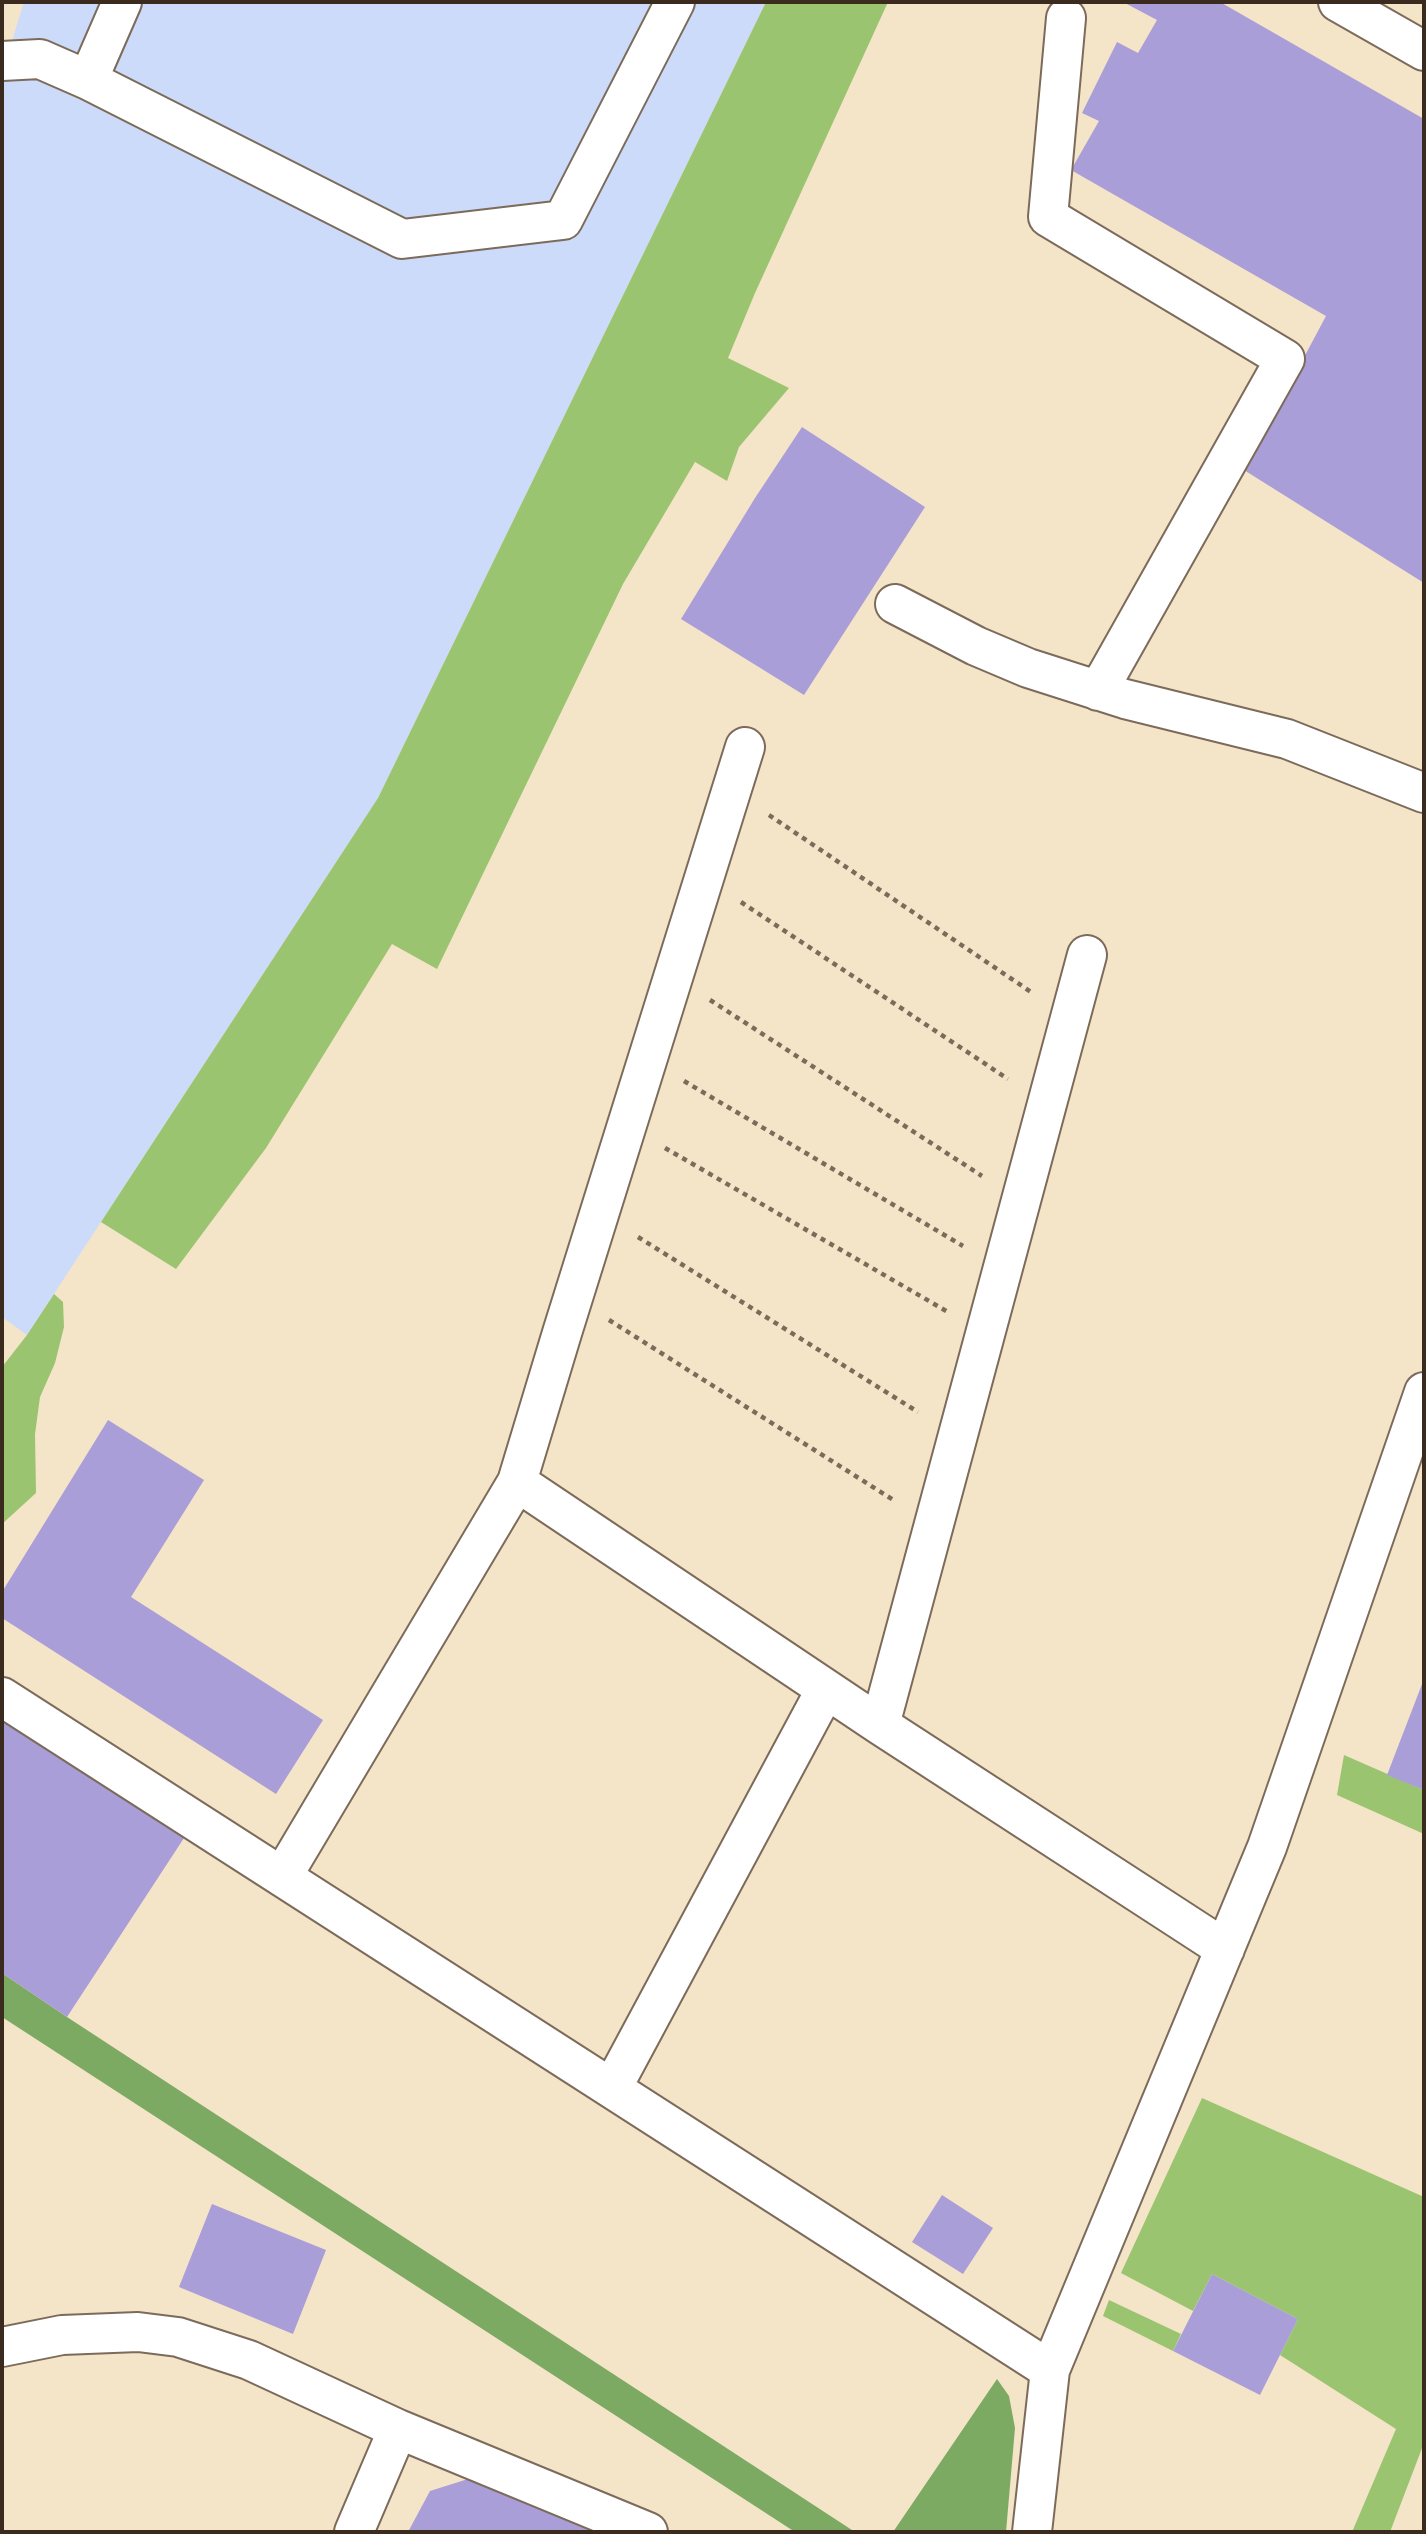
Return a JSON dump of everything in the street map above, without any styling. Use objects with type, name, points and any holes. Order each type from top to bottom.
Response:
[{"type":"street","points":[[89,80],[122,2]]},
{"type":"street","points":[[2,61],[40,59],[89,80],[402,239],[563,220],[675,2]]},
{"type":"street","points":[[1338,2],[1424,51]]},
{"type":"street","points":[[1066,18],[1048,217],[1285,359],[1098,691]]},
{"type":"street","points":[[895,604],[976,646],[1028,668],[1098,691],[1287,739],[1424,793]]},
{"type":"street","points":[[282,1877],[517,1482],[745,747]]},
{"type":"street","points":[[880,1725],[1087,955]]},
{"type":"street","points":[[1032,2532],[1050,2370],[1267,1847],[1424,1392]]},
{"type":"street","points":[[517,1482],[880,1725],[1225,1949]]},
{"type":"street","points":[[612,2088],[826,1689]]},
{"type":"street","points":[[2,1697],[1050,2370]]},
{"type":"street","points":[[2,2347],[62,2335],[138,2332],[178,2337],[249,2360],[398,2429],[648,2532]]},
{"type":"street","points":[[354,2532],[398,2429]]},
{"type":"path","points":[[732,790],[1070,1018]]},
{"type":"path","points":[[704,878],[1046,1105]]},
{"type":"path","points":[[673,976],[1021,1201]]},
{"type":"path","points":[[648,1059],[1003,1269]]},
{"type":"path","points":[[627,1126],[985,1334]]},
{"type":"path","points":[[599,1213],[958,1437]]},
{"type":"path","points":[[573,1297],[933,1526]]},
{"type":"shaded area","points":[[24,2],[766,2],[378,798],[27,1335],[2,1317],[2,73]]},
{"type":"green space","points":[[766,2],[888,2],[728,358],[789,388],[739,447],[727,481],[695,462],[623,584],[437,969],[392,944],[266,1148],[176,1269],[101,1222],[378,798]]},
{"type":"green space","points":[[54,1294],[63,1302],[64,1327],[55,1363],[40,1397],[35,1434],[36,1493],[2,1524],[2,1367]]},
{"type":"green space","points":[[1344,1755],[1424,1790],[1424,1834],[1337,1795]]},
{"type":"green space","points":[[2,1973],[855,2532],[795,2532],[2,2017]]},
{"type":"green space","points":[[1202,2098],[1424,2197],[1424,2443],[1390,2532],[1352,2532],[1396,2429],[1280,2355],[1298,2319],[1212,2274],[1193,2311],[1121,2273]]},
{"type":"green space","points":[[1109,2300],[1181,2334],[1173,2351],[1103,2316]]},
{"type":"green space","points":[[997,2379],[1009,2396],[1015,2428],[1006,2532],[893,2532]]},
{"type":"building","points":[[1123,2],[1220,2],[1424,119],[1424,583],[1244,470],[1326,316],[1071,170],[1099,121],[1082,113],[1117,42],[1138,53],[1157,20]]},
{"type":"building","points":[[802,427],[925,507],[804,695],[681,619]]},
{"type":"building","points":[[108,1420],[204,1480],[131,1597],[323,1720],[276,1794],[2,1618],[2,1592]]},
{"type":"building","points":[[1424,1679],[1424,1790],[1387,1775]]},
{"type":"building","points":[[2,1717],[184,1838],[67,2017],[2,1973]]},
{"type":"building","points":[[942,2195],[993,2228],[963,2274],[912,2242]]},
{"type":"building","points":[[212,2204],[326,2250],[293,2334],[179,2287]]},
{"type":"building","points":[[1212,2274],[1298,2319],[1260,2395],[1173,2351]]},
{"type":"building","points":[[468,2479],[597,2532],[408,2532],[430,2491]]}]
